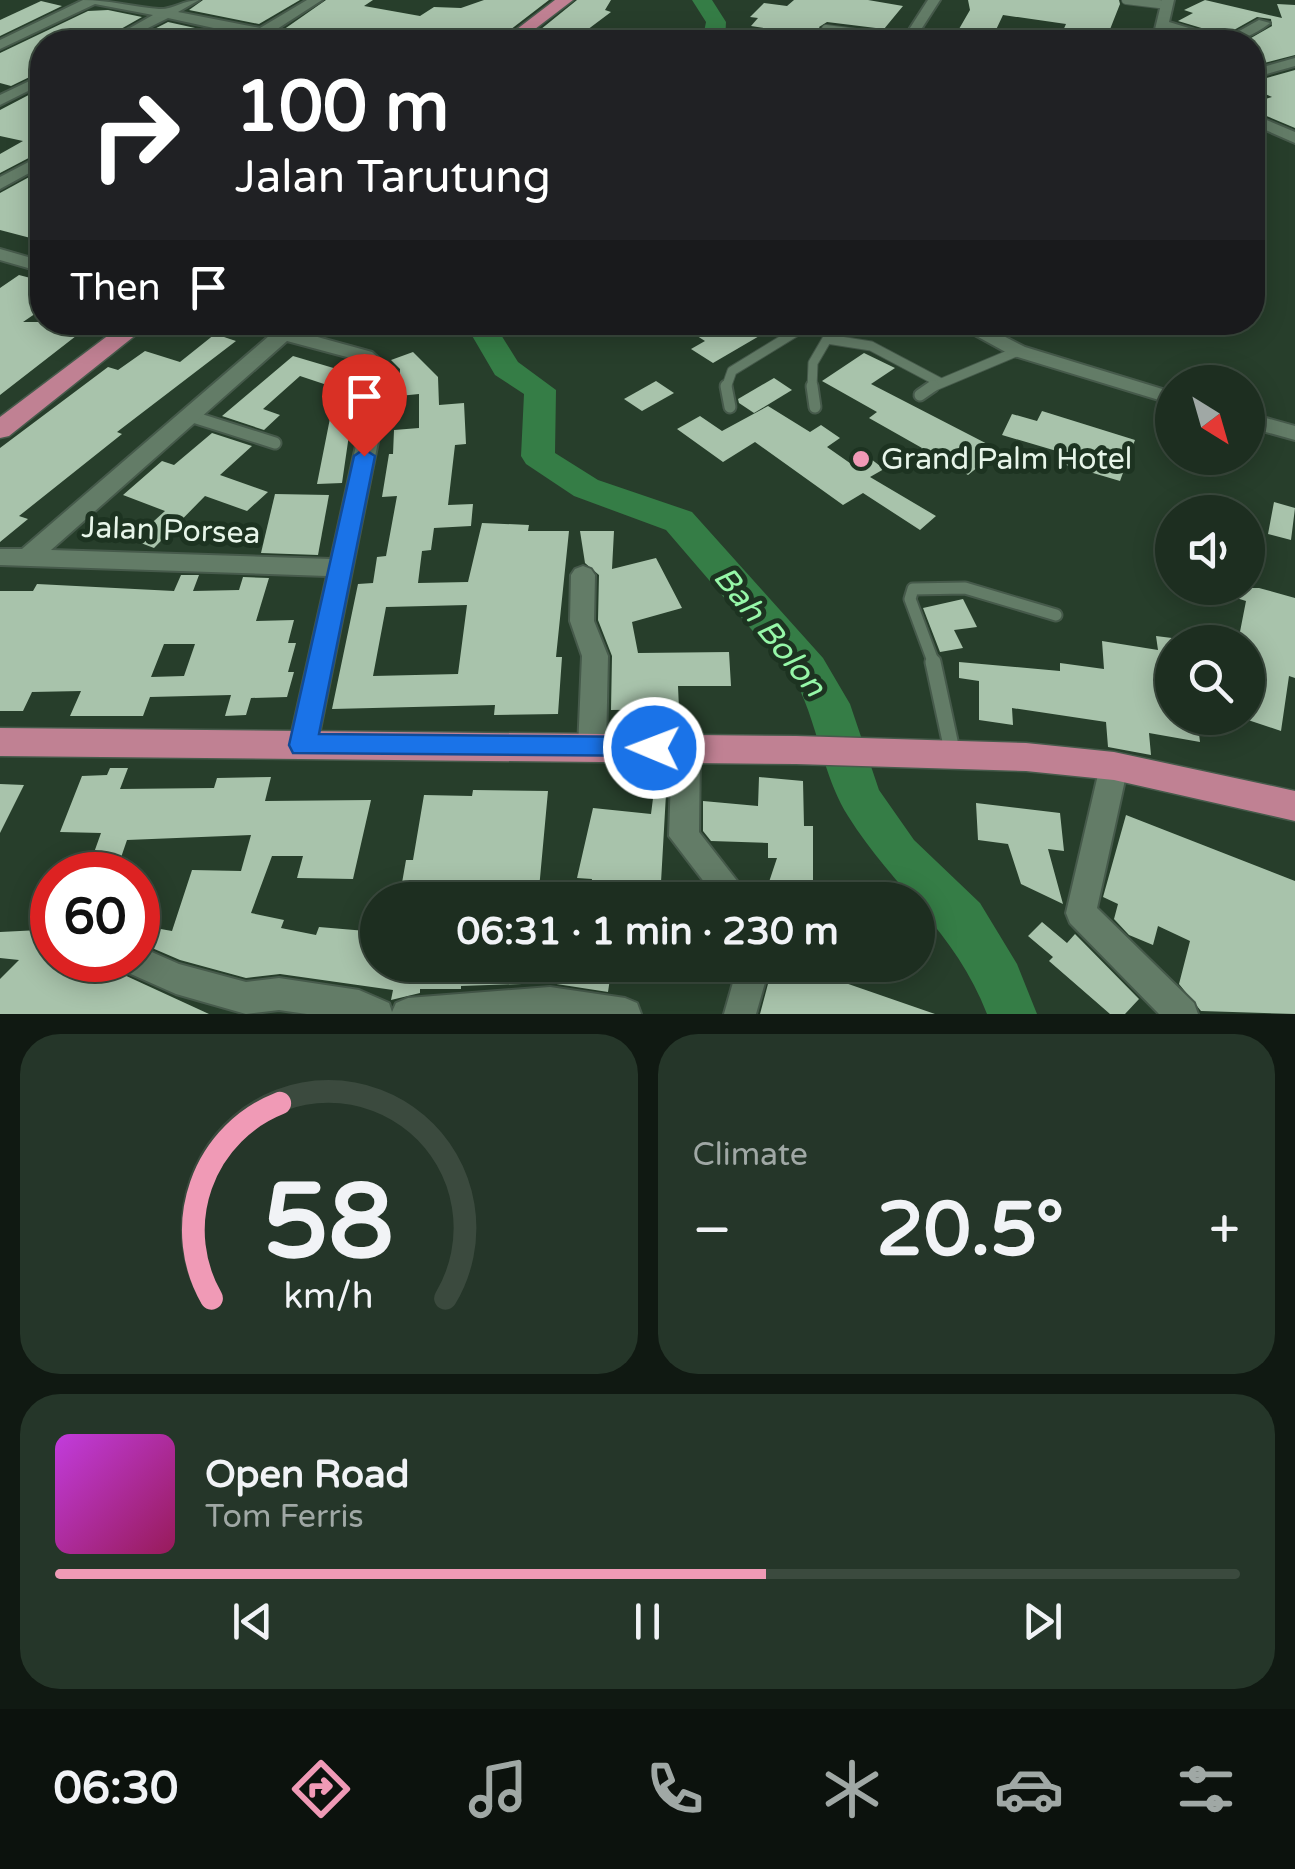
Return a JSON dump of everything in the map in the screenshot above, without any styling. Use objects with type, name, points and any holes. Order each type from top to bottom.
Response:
[{"type":"main road","points":[[524,30],[564,0]]},
{"type":"main road","points":[[0,430],[124,335]]},
{"type":"main road","points":[[0,742],[796,750],[1026,757],[1114,766],[1295,806]]},
{"type":"main road","points":[[1248,796],[1295,822]]},
{"type":"street","points":[[31,30],[93,0],[251,30]]},
{"type":"street","points":[[135,30],[192,0]]},
{"type":"street","points":[[265,30],[316,0]]},
{"type":"street","points":[[914,30],[928,1]]},
{"type":"street","points":[[1161,30],[1167,3]]},
{"type":"street","points":[[1163,24],[1184,30]]},
{"type":"street","points":[[1251,30],[1264,24]]},
{"type":"street","points":[[0,45],[30,30]]},
{"type":"street","points":[[1265,70],[1295,62]]},
{"type":"street","points":[[0,101],[30,85]]},
{"type":"street","points":[[1265,124],[1292,135]]},
{"type":"street","points":[[0,184],[30,167]]},
{"type":"street","points":[[0,254],[30,263]]},
{"type":"street","points":[[0,278],[30,266]]},
{"type":"street","points":[[27,558],[282,335]]},
{"type":"street","points":[[287,335],[365,356],[378,372],[380,382],[303,745]]},
{"type":"street","points":[[990,335],[1018,351],[1155,393]]},
{"type":"street","points":[[1265,425],[1295,433]]},
{"type":"street","name":"Jalan Porsea","points":[[0,558],[341,568]]},
{"type":"street","points":[[583,576],[582,621],[595,656],[592,748]]},
{"type":"street","points":[[686,749],[684,836],[722,882]]},
{"type":"street","points":[[1114,766],[1081,913],[1182,1014]]},
{"type":"street","points":[[160,972],[246,998],[279,994],[359,1006],[377,1014]]},
{"type":"street","points":[[740,1014],[749,982]]},
{"type":"street","points":[[408,1014],[550,1002],[625,1014]]},
{"type":"lane","points":[[1126,0],[1167,3]]},
{"type":"lane","points":[[826,28],[839,30]]},
{"type":"lane","points":[[730,407],[726,382],[732,371],[791,335]]},
{"type":"lane","points":[[815,406],[809,372],[812,354],[827,340],[850,337],[872,345],[939,382]]},
{"type":"lane","points":[[920,395],[939,382],[1018,351]]},
{"type":"lane","points":[[190,416],[275,443]]},
{"type":"lane","points":[[936,754],[939,678],[910,599],[913,588],[926,585],[998,594],[1056,615]]},
{"type":"building","points":[[203,0],[300,0],[259,24],[189,10]]},
{"type":"building","points":[[326,0],[373,0],[364,6],[420,16],[434,7],[461,8],[484,0],[549,0],[510,30],[283,30]]},
{"type":"building","points":[[577,0],[611,0],[605,10],[611,12],[587,30],[540,30]]},
{"type":"building","points":[[794,0],[868,0],[903,6],[884,29],[827,22],[819,27],[821,30],[751,26],[758,18],[750,17],[764,3],[787,6]]},
{"type":"building","points":[[968,0],[1119,0],[1120,4],[1110,30],[1063,30],[1066,24],[1003,15],[996,30],[959,29],[970,10]]},
{"type":"building","points":[[1205,0],[1282,18],[1277,4],[1295,5],[1295,55],[1265,63],[1265,30],[1272,26],[1271,19],[1257,17],[1234,30],[1208,30],[1178,21],[1193,13],[1184,10]]},
{"type":"building","points":[[41,1],[62,6],[0,36],[0,20]]},
{"type":"building","points":[[108,10],[142,17],[119,30],[48,30],[88,11]]},
{"type":"building","points":[[168,22],[204,30],[152,30]]},
{"type":"building","points":[[30,39],[30,77],[11,86],[0,83],[0,53]]},
{"type":"building","points":[[1295,70],[1295,128],[1265,115],[1265,99],[1272,97],[1265,94],[1265,78]]},
{"type":"building","points":[[30,94],[30,157],[0,173],[0,154],[23,141],[0,136],[0,110]]},
{"type":"building","points":[[30,177],[30,238],[0,230],[0,193]]},
{"type":"building","points":[[19,275],[30,278],[30,317],[23,322],[30,322],[30,335],[77,335],[0,395],[0,288]]},
{"type":"building","points":[[214,335],[236,341],[117,432],[122,434],[19,516],[28,519],[0,542],[0,448],[108,367],[118,370],[145,351],[180,362]]},
{"type":"building","points":[[696,335],[761,335],[713,363],[691,349],[705,341]]},
{"type":"building","points":[[413,352],[438,377],[439,405],[464,403],[466,444],[455,445],[448,505],[473,504],[471,526],[434,528],[431,550],[422,551],[418,583],[468,582],[482,523],[529,525],[528,531],[569,531],[556,657],[562,657],[558,714],[494,715],[495,705],[332,709],[358,584],[373,583],[377,557],[386,556],[397,496],[382,497],[389,454],[393,454],[394,430],[419,428],[419,394],[399,396],[400,369],[391,360]],"holes":[[[467,605],[458,674],[373,676],[386,607]]]},
{"type":"building","points":[[864,353],[895,368],[871,384],[999,450],[968,475],[953,466],[947,471],[915,453],[922,448],[869,418],[877,412],[822,381]]},
{"type":"building","points":[[293,356],[347,372],[351,366],[364,369],[342,483],[317,484],[336,388],[300,376],[263,409],[280,415],[264,430],[222,416]]},
{"type":"building","points":[[774,378],[792,390],[754,413],[739,403],[738,399]]},
{"type":"building","points":[[656,381],[674,393],[642,411],[624,399]]},
{"type":"building","points":[[768,406],[810,432],[821,425],[840,438],[827,447],[857,468],[871,459],[884,469],[870,477],[936,516],[920,530],[863,493],[843,505],[755,442],[723,462],[677,429],[700,416],[722,431]]},
{"type":"building","points":[[1042,411],[1135,440],[1120,481],[1056,462],[1060,452],[1002,435],[1012,414],[1037,421]]},
{"type":"building","points":[[212,433],[252,446],[220,475],[268,492],[247,511],[205,496],[154,548],[133,540],[165,511],[123,495],[162,461],[174,465]]},
{"type":"building","points":[[275,494],[329,495],[318,555],[261,553]]},
{"type":"building","points":[[1274,502],[1295,508],[1291,540],[1268,534]]},
{"type":"building","points":[[580,531],[614,531],[612,569],[656,558],[682,608],[632,622],[638,653],[729,652],[731,686],[678,686],[679,709],[611,710],[612,656],[598,620],[599,575],[585,563]]},
{"type":"building","points":[[181,575],[199,575],[193,591],[239,590],[243,577],[269,578],[256,621],[294,620],[288,643],[296,643],[288,672],[294,672],[287,697],[251,698],[246,715],[225,716],[231,695],[150,697],[143,716],[70,716],[81,691],[32,692],[23,711],[0,711],[0,591],[33,591],[37,584],[174,591]],"holes":[[[164,644],[195,644],[184,676],[151,677]]]},
{"type":"building","points":[[1265,590],[1295,598],[1295,678],[1289,676],[1281,731],[1265,726],[1265,625],[1241,625],[1245,605],[1265,605]]},
{"type":"building","points":[[963,599],[977,627],[954,630],[963,648],[940,652],[923,608]]},
{"type":"building","points":[[1102,641],[1155,650],[1155,734],[1149,733],[1151,755],[1108,747],[1106,722],[1012,708],[1013,725],[979,720],[979,681],[959,678],[959,662],[1060,671],[1060,663],[1104,669]]},
{"type":"building","points":[[1160,735],[1199,735],[1200,742]]},
{"type":"building","points":[[110,768],[128,768],[120,789],[214,788],[217,778],[271,777],[265,801],[371,800],[353,879],[297,878],[303,856],[272,856],[251,913],[284,920],[281,928],[316,935],[319,927],[360,930],[360,982],[609,982],[608,992],[550,983],[461,986],[420,989],[420,993],[391,1000],[393,990],[280,974],[246,978],[160,951],[160,929],[172,931],[192,870],[241,871],[251,835],[127,840],[123,852],[94,852],[101,833],[60,832],[82,776],[107,775]]},
{"type":"building","points":[[656,775],[667,776],[661,882],[592,882],[592,879],[577,878],[593,808],[651,814]]},
{"type":"building","points":[[759,777],[803,781],[804,826],[813,826],[813,882],[769,882],[777,858],[768,858],[768,843],[711,841],[703,831],[703,801],[758,806]]},
{"type":"building","points":[[0,784],[24,785],[0,833]]},
{"type":"building","points":[[473,790],[548,791],[540,882],[402,882],[406,860],[413,860],[424,795],[472,796]]},
{"type":"building","points":[[976,803],[1060,813],[1064,851],[1048,849],[1063,904],[1021,884],[1008,844],[978,840]]},
{"type":"building","points":[[1126,815],[1295,881],[1295,1014],[1201,1011],[1179,984],[1190,941],[1158,926],[1153,945],[1129,935],[1114,919],[1118,904],[1103,897]]},
{"type":"building","points":[[1042,922],[1067,943],[1075,934],[1139,999],[1125,1014],[1110,1014],[1049,961],[1053,957],[1028,936]]},
{"type":"building","points":[[30,930],[30,982],[139,982],[209,1014],[0,1014],[0,979],[19,960],[0,958],[0,932]]},
{"type":"building","points":[[768,982],[843,982],[935,1014],[760,1014]]},
{"type":"waterway","name":"Bah Bolon","points":[[702,0],[716,22],[716,30]]},
{"type":"waterway","name":"Bah Bolon","points":[[486,335],[506,368],[540,390],[538,456],[568,480],[679,521],[809,669],[829,704],[860,798],[898,854],[963,919],[999,981],[1012,1014]]},
{"type":"place","name":"Grand Palm Hotel","points":[[861,459]]},
{"type":"route","points":[[364,456],[303,745],[654,748]]}]
